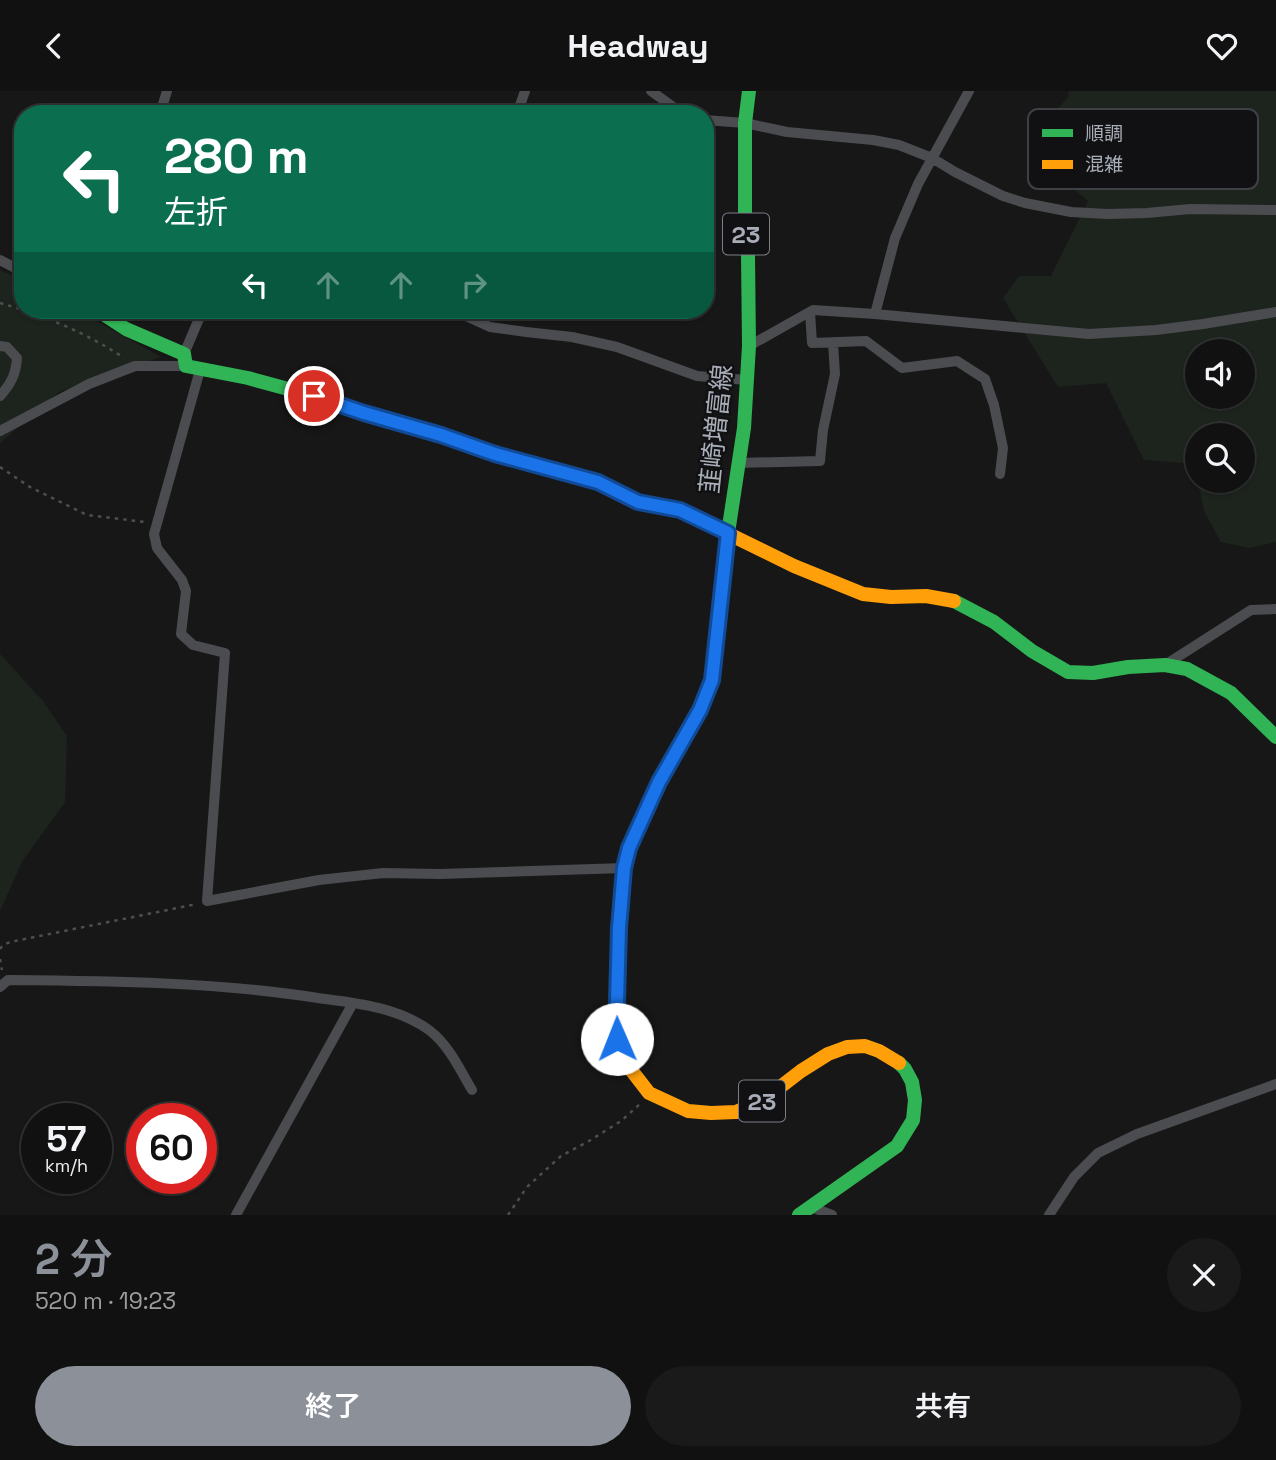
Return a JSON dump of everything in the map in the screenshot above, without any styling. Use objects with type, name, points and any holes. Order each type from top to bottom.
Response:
[{"type":"main road","name":"韮崎増富線","points":[[749,91],[745,123],[749,346],[744,428],[728,533],[712,680],[700,710],[659,782],[629,848],[624,868],[619,928],[617,1039],[625,1062],[649,1093],[688,1111],[711,1114],[736,1112],[762,1101],[828,1054],[847,1047],[865,1047],[879,1051],[905,1069],[912,1082],[915,1100],[913,1120],[897,1146],[805,1211]]},
{"type":"main road","points":[[111,319],[190,363],[314,396],[495,454],[598,482],[638,502],[680,510],[794,566],[863,594],[891,597],[926,596],[958,603],[994,622],[1032,651],[1068,671],[1093,673],[1165,665],[1187,669],[1231,692],[1276,737]]},
{"type":"street","points":[[651,91],[670,105]]},
{"type":"street","points":[[875,314],[895,238],[918,184],[970,91]]},
{"type":"street","points":[[714,121],[899,145],[932,158],[1003,196],[1071,212],[1108,214],[1190,209],[1276,210]]},
{"type":"street","points":[[749,346],[813,310],[1089,334],[1156,330],[1276,312]]},
{"type":"street","points":[[810,312],[812,343],[866,341],[902,368],[957,361],[985,379],[994,405],[1003,448],[1000,474]]},
{"type":"street","points":[[202,319],[190,363],[154,534],[157,548],[182,580],[186,591],[181,634],[193,645],[225,653],[207,901],[319,880],[383,873],[440,874],[624,868]]},
{"type":"street","points":[[473,319],[490,327],[572,337],[617,347],[697,376],[747,380]]},
{"type":"street","points":[[738,463],[820,461],[822,430],[835,374],[833,342]]},
{"type":"street","points":[[0,347],[7,347],[18,358],[16,374],[0,397]]},
{"type":"street","points":[[0,431],[89,384],[135,366],[190,363]]},
{"type":"street","points":[[1165,665],[1251,610],[1276,609]]},
{"type":"street","points":[[0,987],[8,980],[175,983],[265,990],[379,1007],[407,1017],[444,1043],[472,1090]]},
{"type":"street","points":[[236,1215],[353,1003]]},
{"type":"street","points":[[1049,1215],[1074,1177],[1098,1153],[1137,1134],[1276,1084]]},
{"type":"street","points":[[805,1211],[832,1215]]},
{"type":"path","points":[[47,319],[85,335],[135,366]]},
{"type":"path","points":[[0,467],[30,487],[87,515],[157,524]]},
{"type":"path","points":[[0,949],[10,942],[207,901]]},
{"type":"path","points":[[508,1215],[527,1187],[561,1156],[621,1121],[649,1093]]},
{"type":"shaded area","points":[[1069,91],[1276,91],[1276,542],[1249,548],[1221,542],[1204,511],[1200,493],[1255,493],[1255,423],[1185,423],[1185,463],[1144,460],[1106,383],[1058,387],[1003,298],[1019,276],[1051,276],[1088,201],[1074,189],[1258,189],[1258,109],[1058,109],[1068,97]]},
{"type":"shaded area","points":[[0,270],[14,276],[14,319],[93,319],[161,357],[59,392],[0,443]]},
{"type":"shaded area","points":[[0,654],[43,701],[67,736],[65,802],[22,862],[0,911]]},
{"type":"traffic: fast","points":[[619,947],[624,868],[629,847],[659,782],[700,710],[712,680],[728,533],[744,428],[749,346],[745,215],[745,123],[749,91]]},
{"type":"traffic: fast","points":[[111,319],[126,329],[184,354],[186,366],[248,378],[314,396],[495,454],[598,482],[638,502],[680,510],[692,516]]},
{"type":"traffic: fast","points":[[954,601],[994,622],[1032,651],[1068,672],[1093,673],[1165,665],[1187,669],[1231,693],[1276,737]]},
{"type":"traffic: fast","points":[[799,1215],[897,1146],[913,1120],[915,1100],[912,1082],[899,1063]]},
{"type":"traffic: slow","points":[[692,516],[794,566],[863,594],[891,597],[926,596],[954,601]]},
{"type":"traffic: slow","points":[[619,947],[617,1039],[625,1062],[649,1093],[688,1111],[736,1112],[762,1101],[801,1071],[828,1054],[847,1047],[865,1046],[899,1063]]},
{"type":"route","points":[[314,396],[495,454],[598,482],[638,502],[680,510],[728,533],[712,680],[700,710],[659,782],[629,848],[624,868],[619,928],[617,1039]]}]
